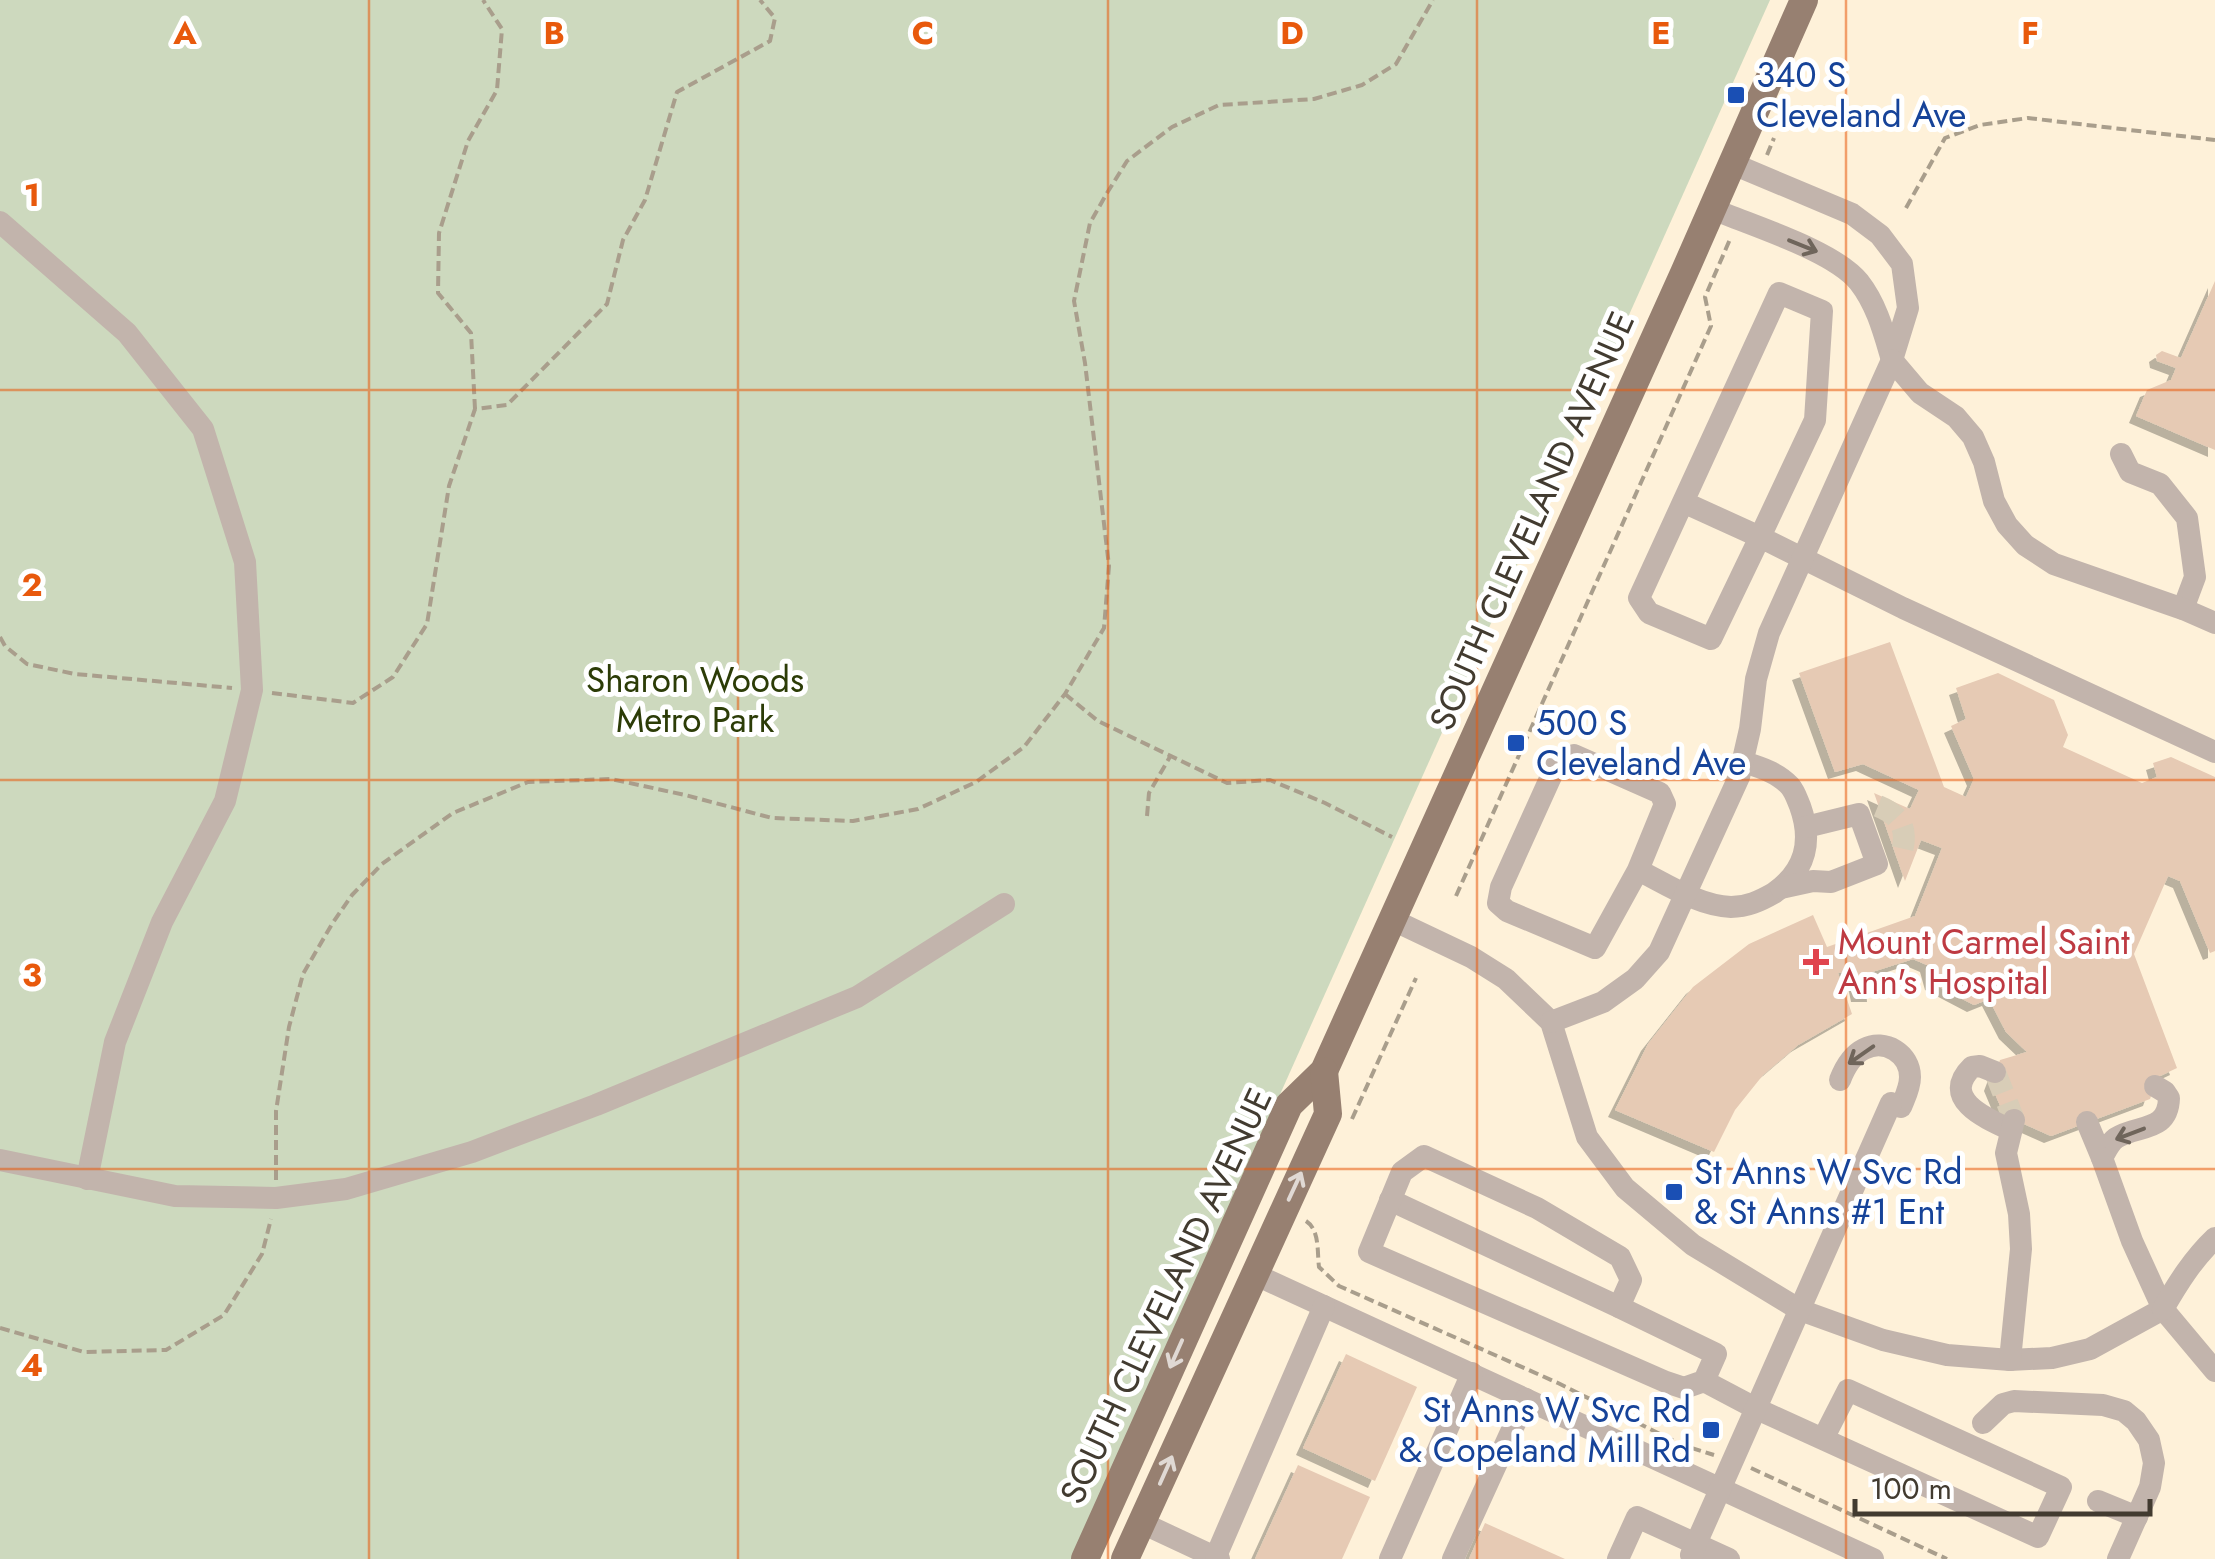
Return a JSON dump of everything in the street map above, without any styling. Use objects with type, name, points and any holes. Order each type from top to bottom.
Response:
[{"type":"main road","name":"SOUTH CLEVELAND AVENUE","points":[[1085,1559],[1289,1105],[1324,1071],[1726,215],[1746,169],[1804,0]]},
{"type":"main road","name":"SOUTH CLEVELAND AVENUE","points":[[1125,1559],[1328,1114],[1324,1071]]},
{"type":"street","points":[[1551,1022],[1603,1002],[1635,978],[1659,952],[1739,777],[1756,680],[1769,633],[1892,360],[1908,308],[1902,264],[1880,235],[1852,214],[1746,169]]},
{"type":"street","points":[[1726,215],[1824,255],[1857,279],[1876,308],[1892,360],[1920,393],[1956,417],[1972,437],[1984,462],[1994,501],[2024,545],[2054,564],[2215,624]]},
{"type":"street","points":[[0,222],[127,333],[204,429],[245,562],[252,690],[225,801],[162,922],[114,1042],[86,1179]]},
{"type":"street","points":[[1779,293],[1822,311],[1815,420],[1760,537],[1711,639],[1649,613],[1639,598],[1779,293]]},
{"type":"street","points":[[2120,454],[2130,472],[2160,484],[2188,518],[2195,577],[2183,609]]},
{"type":"street","points":[[1683,502],[2215,752]]},
{"type":"street","points":[[1574,755],[1660,793],[1665,804],[1638,870],[1595,948],[1507,911],[1498,903],[1501,887],[1558,761],[1574,755]]},
{"type":"street","points":[[1638,870],[1686,894],[1726,907],[1743,907],[1763,900],[1799,870],[1807,848],[1806,827],[1794,790],[1776,775],[1742,762]]},
{"type":"street","points":[[1781,888],[1813,881],[1831,882],[1886,859],[1868,809],[1806,827]]},
{"type":"street","points":[[0,1160],[175,1196],[276,1198],[346,1188],[472,1152],[857,998],[1004,904]]},
{"type":"street","points":[[1393,920],[1472,957],[1506,978],[1551,1022],[1587,1137],[1625,1188],[1693,1246],[1800,1310],[1884,1340],[1947,1354],[2010,1360],[2052,1358],[2090,1349],[2163,1309],[2180,1278],[2215,1238]]},
{"type":"street","points":[[1694,1552],[1800,1310],[1896,1105],[1908,1090],[1910,1074],[1902,1054],[1888,1047],[1866,1047],[1850,1061],[1840,1080]]},
{"type":"street","points":[[1995,1072],[1980,1066],[1972,1068],[1962,1079],[1962,1094],[1973,1110],[2013,1125],[2006,1153],[2019,1214],[2021,1249],[2010,1360]]},
{"type":"street","points":[[2102,1158],[2118,1137],[2159,1123],[2166,1115],[2169,1098],[2155,1086]]},
{"type":"street","points":[[2087,1122],[2163,1309],[2215,1371]]},
{"type":"street","points":[[1619,1307],[1631,1280],[1620,1257],[1537,1208],[1424,1156],[1402,1172],[1369,1252],[1666,1382],[1684,1388],[1704,1382],[1757,1409],[1823,1439],[2038,1536],[2061,1486],[1848,1390],[1823,1439]]},
{"type":"street","points":[[1390,1200],[1716,1354],[1704,1382]]},
{"type":"street","points":[[1254,1274],[1874,1559]]},
{"type":"street","points":[[1142,1523],[1217,1558],[1324,1306]]},
{"type":"street","points":[[1390,1559],[1472,1373]]},
{"type":"street","points":[[1453,1559],[1526,1399]]},
{"type":"street","points":[[1984,1422],[2002,1404],[2014,1401],[2103,1405],[2124,1411],[2136,1421],[2149,1440],[2154,1463],[2150,1487],[2118,1559]]},
{"type":"street","points":[[2098,1501],[2137,1517]]},
{"type":"street","points":[[1618,1559],[1637,1517],[1694,1552],[1730,1559]]},
{"type":"path","points":[[0,637],[27,664],[75,674],[353,703],[393,677],[427,624],[449,486],[476,408],[472,333],[438,292],[439,233],[468,141],[497,90],[502,29],[484,0]]},
{"type":"path","points":[[476,408],[507,405],[607,304],[624,240],[645,200],[677,92],[770,41],[774,18],[760,0]]},
{"type":"path","points":[[0,1328],[84,1352],[166,1350],[224,1315],[262,1254],[276,1198],[276,1111],[288,1027],[303,974],[352,894],[382,864],[452,813],[528,782],[612,779],[772,818],[853,821],[918,809],[976,782],[1024,747],[1065,694],[1104,628],[1110,566],[1074,300],[1090,224],[1106,192],[1126,161],[1172,127],[1218,105],[1314,99],[1362,85],[1396,64],[1432,0]]},
{"type":"path","points":[[1906,208],[1945,138],[1980,125],[2028,118],[2215,140]]},
{"type":"path","points":[[1746,169],[1774,138]]},
{"type":"path","points":[[1456,896],[1711,326],[1705,297],[1726,215]]},
{"type":"path","points":[[1065,694],[1098,721],[1226,782],[1270,780],[1392,837]]},
{"type":"path","points":[[1147,816],[1149,793],[1171,755]]},
{"type":"path","points":[[1306,1220],[1312,1224],[1316,1237],[1320,1267],[1339,1286],[1558,1383],[1682,1445],[1734,1461],[1946,1559]]},
{"type":"green space","name":"Sharon Woods Metro Park","points":[[0,0],[1770,0],[1072,1559],[0,1559]]},
{"type":"building","points":[[2215,281],[2215,450],[2136,416],[2147,390],[2171,380],[2176,368],[2157,361],[2156,355],[2162,351],[2181,358]]},
{"type":"building","points":[[1890,642],[1944,787],[1966,797],[1974,779],[1951,726],[1966,719],[1956,688],[1998,673],[2054,700],[2068,735],[2063,747],[2142,783],[2157,777],[2153,763],[2171,757],[2215,777],[2215,951],[2210,953],[2180,881],[2168,876],[2134,954],[2177,1068],[2158,1077],[2150,1099],[2051,1136],[2004,1115],[1991,1084],[2000,1060],[2027,1052],[2006,1032],[1989,999],[1974,1005],[1932,983],[1927,965],[1913,959],[1872,972],[1874,995],[1858,995],[1853,970],[1838,973],[1852,1014],[1798,1045],[1763,1075],[1735,1110],[1714,1152],[1615,1110],[1648,1044],[1693,987],[1749,944],[1813,915],[1827,947],[1915,916],[1942,848],[1921,840],[1905,881],[1874,793],[1910,809],[1919,790],[1863,764],[1835,772],[1799,673]]},
{"type":"building","points":[[1346,1354],[1417,1387],[1375,1481],[1303,1448]]},
{"type":"building","points":[[1298,1465],[1370,1497],[1342,1559],[1255,1559]]},
{"type":"building","points":[[1485,1523],[1565,1559],[1469,1559]]},
{"type":"tunnel","points":[[1878,806],[1897,818],[1903,829],[1902,851],[1896,855]]},
{"type":"tunnel","points":[[1995,1072],[2014,1120]]},
{"type":"place","name":"340 S Cleveland Ave","points":[[1736,95]]},
{"type":"place","name":"500 S Cleveland Ave","points":[[1516,743]]},
{"type":"place","name":"Mount Carmel Saint Ann's Hospital","points":[[1816,962]]},
{"type":"place","name":"St Anns W Svc Rd & St Anns #1 Ent","points":[[1674,1192]]},
{"type":"place","name":"St Anns W Svc Rd & Copeland Mill Rd","points":[[1711,1430]]}]
